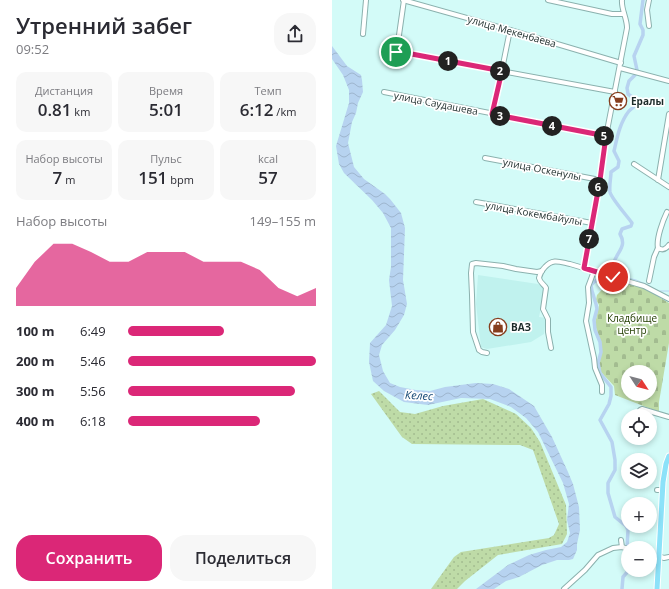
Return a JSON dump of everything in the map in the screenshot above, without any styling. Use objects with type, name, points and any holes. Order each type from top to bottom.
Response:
[{"type":"main road","points":[[656,589],[659,555],[659,490],[669,456]]},
{"type":"street","points":[[362,34],[366,0]]},
{"type":"street","points":[[398,51],[397,49],[404,0]]},
{"type":"street","name":"улица Мекенбаева","points":[[404,0],[510,30],[642,74],[669,81]]},
{"type":"street","points":[[548,0],[612,14],[624,14]]},
{"type":"street","points":[[584,268],[600,180],[606,136],[627,28],[622,0]]},
{"type":"street","points":[[649,0],[647,10],[649,26]]},
{"type":"street","points":[[492,114],[510,30]]},
{"type":"street","points":[[385,51],[398,51],[615,92]]},
{"type":"street","name":"улица Саудашева","points":[[384,92],[606,136]]},
{"type":"street","points":[[658,180],[669,114]]},
{"type":"street","name":"улица Оскенулы","points":[[485,158],[600,180]]},
{"type":"street","points":[[634,164],[669,187]]},
{"type":"street","name":"улица Кокембайулы","points":[[476,202],[592,223]]},
{"type":"street","points":[[650,281],[654,258],[658,248],[657,244],[667,212]]},
{"type":"street","points":[[658,248],[664,250],[669,245]]},
{"type":"street","points":[[551,348],[548,332],[548,319],[543,308],[546,288],[545,285],[540,282],[539,278],[542,271],[550,263],[556,261],[644,286],[669,299]]},
{"type":"street","points":[[487,353],[479,350],[473,332],[472,264],[476,263],[503,266],[537,272],[542,271]]},
{"type":"street","points":[[594,271],[588,287],[589,303],[586,321],[595,368],[602,385],[602,392]]},
{"type":"street","points":[[657,412],[669,417]]},
{"type":"street","points":[[564,589],[585,570],[598,555],[613,548],[621,547]]},
{"type":"street","points":[[659,555],[664,558],[669,557]]},
{"type":"shaded area","points":[[478,275],[538,284],[545,288],[539,317],[546,318],[544,334],[531,342],[487,349],[481,347],[476,304]]},
{"type":"green space","name":"Кладбище центр","points":[[612,279],[642,287],[669,303],[669,343],[659,402],[659,412],[657,411],[657,409],[651,409],[631,401],[657,401],[657,365],[621,365],[621,397],[615,395],[614,386],[601,372],[599,363],[602,350],[595,324],[599,305],[596,300],[597,295]]},
{"type":"green space","points":[[379,391],[400,412],[415,414],[443,406],[483,399],[516,414],[531,428],[540,442],[566,505],[567,534],[562,544],[498,555],[457,589],[431,589],[454,557],[461,552],[549,538],[554,535],[559,524],[533,450],[520,445],[412,444],[402,437],[371,394]]},
{"type":"water","name":"Келес","points":[[332,46],[347,66],[361,75],[362,80],[363,92],[352,122],[348,143],[354,167],[364,179],[390,199],[401,213],[405,228],[403,280],[407,304],[404,315],[395,330],[382,345],[379,355],[383,371],[390,383],[400,387],[416,390],[430,391],[445,387],[476,383],[493,384],[509,389],[534,406],[552,437],[568,472],[579,507],[580,530],[577,550],[573,559],[557,560],[542,565],[519,577],[506,581],[494,589],[476,589],[508,565],[529,555],[561,547],[567,542],[570,533],[567,520],[569,504],[563,483],[538,432],[526,418],[511,407],[490,399],[461,398],[428,405],[404,402],[384,391],[373,381],[369,362],[370,343],[386,325],[392,306],[389,280],[391,267],[391,228],[383,213],[344,173],[339,164],[336,146],[349,103],[349,90],[343,75],[332,59]]},
{"type":"waterway","points":[[627,541],[628,530],[626,526],[615,517],[608,493],[608,483],[615,470],[615,460],[612,442],[600,420],[609,404],[611,387],[600,373],[598,363],[601,352],[600,342],[595,330],[594,320],[597,309],[591,285],[598,279],[609,278],[623,242],[620,234],[622,229],[631,226],[632,223],[611,195],[610,187],[611,172],[618,167],[619,161],[614,151],[619,130],[626,115],[636,105],[636,100],[628,94],[627,88],[629,81],[635,75],[637,70],[634,56],[643,35],[643,30],[640,24],[643,0]]},
{"type":"waterway","points":[[611,274],[636,280],[650,286]]},
{"type":"waterway","points":[[660,291],[669,291]]},
{"type":"waterway","points":[[622,589],[623,577]]},
{"type":"place","name":"Ералы","points":[[618,101]]},
{"type":"place","name":"ВАЗ","points":[[498,327]]},
{"type":"route","points":[[396,52],[398,51],[502,71],[492,114],[606,136],[600,180],[584,268],[613,277]]}]
